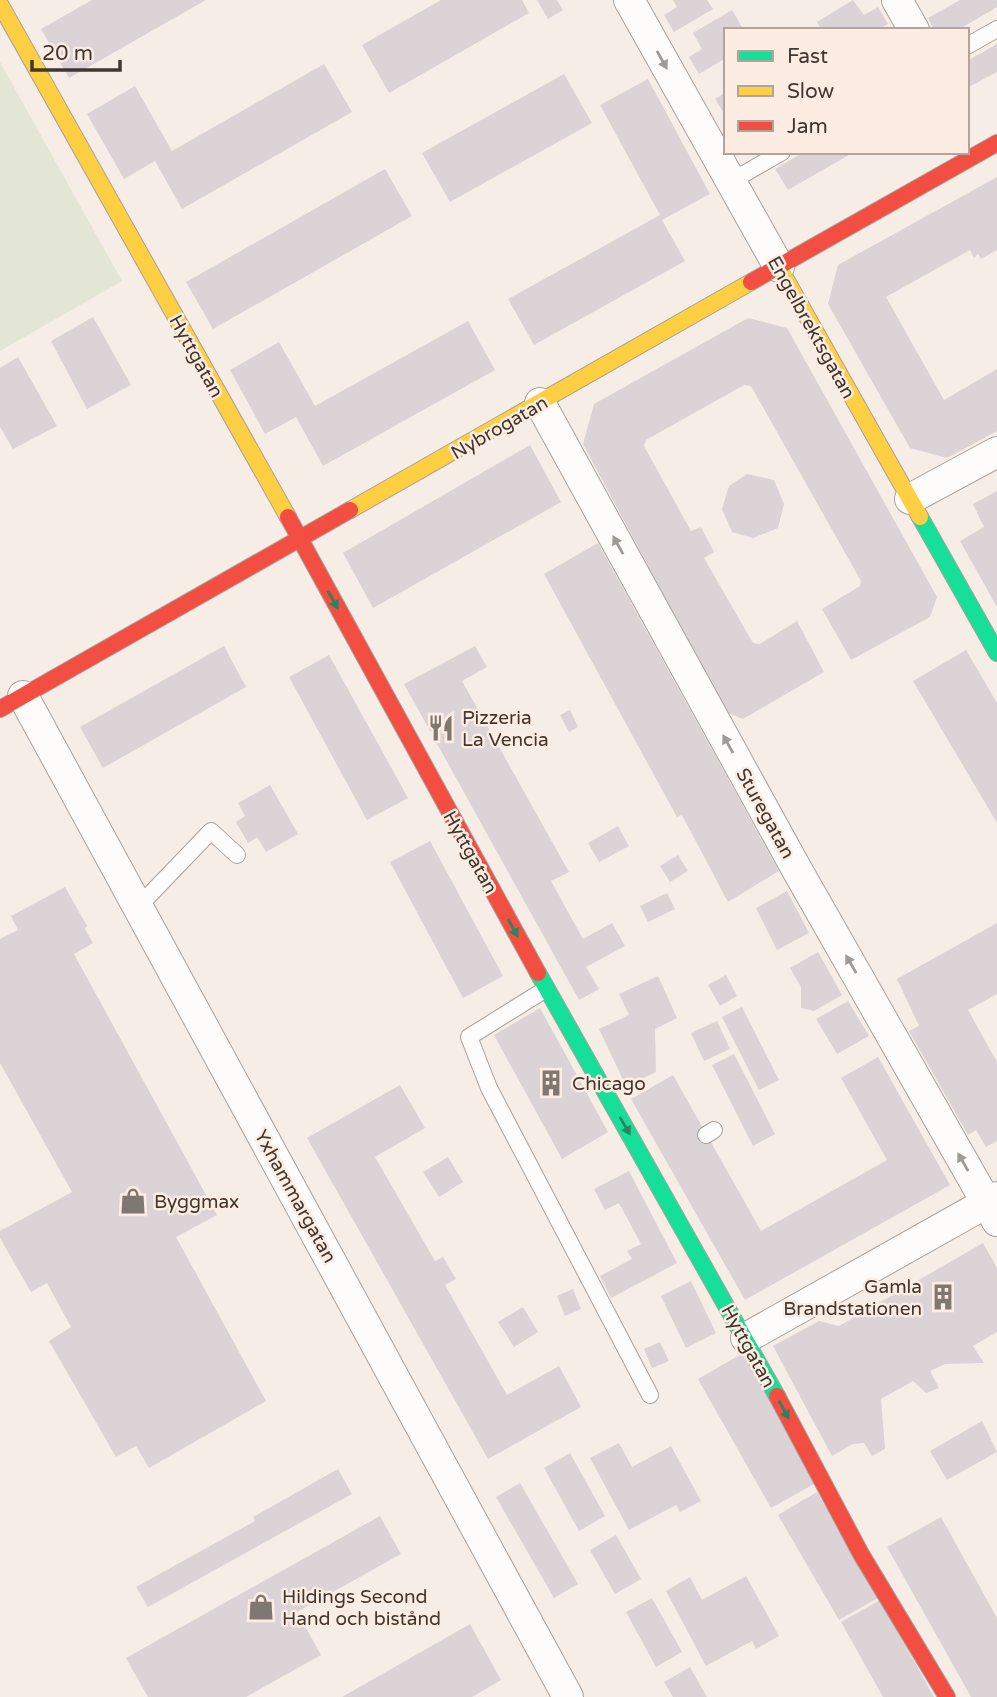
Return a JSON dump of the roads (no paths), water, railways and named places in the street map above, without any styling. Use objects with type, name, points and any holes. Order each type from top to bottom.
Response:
[{"type":"street","name":"Engelbrektsgatan","points":[[629,0],[997,653]]},
{"type":"street","points":[[897,0],[913,28]]},
{"type":"street","name":"Hyttgatan","points":[[0,4],[301,540],[546,989],[746,1338],[861,1554],[947,1697]]},
{"type":"street","name":"Nybrogatan","points":[[11,702],[997,143]]},
{"type":"street","name":"Sturegatan","points":[[540,403],[796,868],[994,1207]]},
{"type":"street","points":[[910,499],[997,452]]},
{"type":"street","name":"Yxhammargatan","points":[[11,702],[137,908],[568,1697]]},
{"type":"street","points":[[746,1338],[994,1207]]},
{"type":"lane","points":[[969,45],[997,29]]},
{"type":"lane","points":[[733,186],[779,154]]},
{"type":"lane","points":[[137,908],[211,831],[237,855]]},
{"type":"lane","points":[[546,989],[469,1037],[489,1088],[650,1395]]},
{"type":"lane","points":[[648,1167],[665,1159]]},
{"type":"place","name":"Pizzeria La Vencia","points":[[441,728]]},
{"type":"place","name":"Chicago","points":[[551,1083]]},
{"type":"place","name":"Byggmax","points":[[133,1201]]},
{"type":"place","name":"Gamla Brandstationen","points":[[943,1297]]},
{"type":"place","name":"Hildings Second Hand och bistånd","points":[[261,1607]]}]
